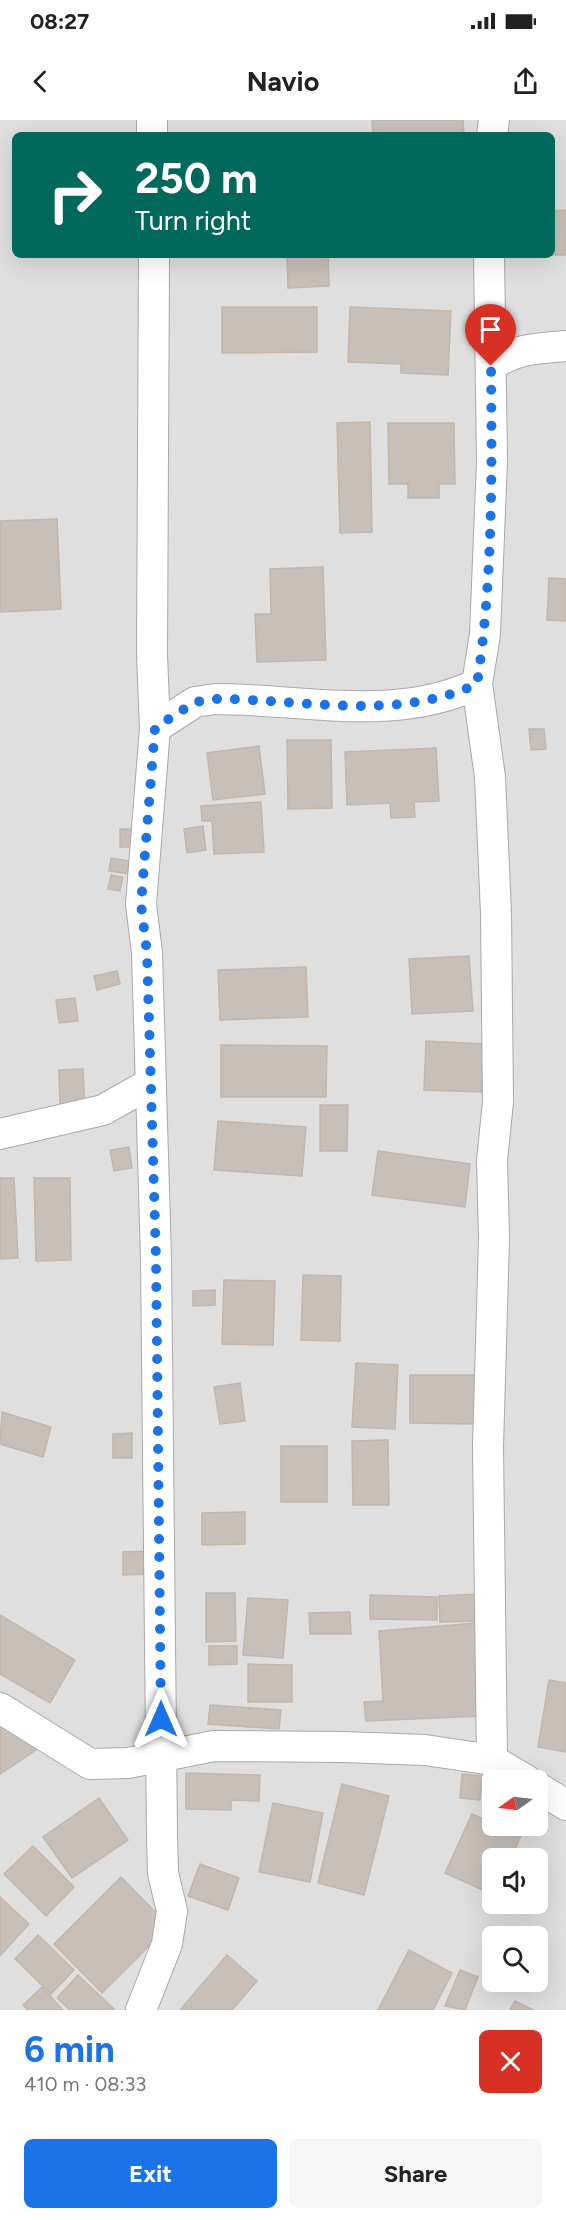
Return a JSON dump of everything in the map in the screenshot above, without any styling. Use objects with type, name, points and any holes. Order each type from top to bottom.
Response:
[{"type":"street","points":[[141,2010],[167,1944],[172,1911],[163,1873],[160,1756],[161,1609],[152,1134],[147,953],[141,904],[155,728],[152,655],[153,258]]},
{"type":"street","points":[[489,258],[491,366],[488,576],[485,633],[477,684],[490,777],[496,924],[498,1102],[492,1160],[494,1239],[488,1448],[492,1760]]},
{"type":"street","points":[[491,366],[504,356],[525,349],[566,346]]},
{"type":"street","points":[[155,728],[195,702],[216,699],[383,706],[423,702],[457,693],[477,684]]},
{"type":"street","points":[[0,1134],[103,1110],[149,1084]]},
{"type":"street","points":[[103,1110],[152,1134]]},
{"type":"street","points":[[0,1708],[90,1764],[128,1763],[214,1746],[331,1747],[425,1750],[492,1760],[509,1770]]},
{"type":"street","points":[[548,1793],[566,1804]]},
{"type":"shaded area","points":[[0,120],[566,120],[566,2010],[0,2010]]},
{"type":"building","points":[[372,120],[463,120],[464,132],[373,132]]},
{"type":"building","points":[[566,210],[566,255],[555,255],[555,211]]},
{"type":"building","points":[[287,258],[328,258],[329,286],[288,288]]},
{"type":"building","points":[[222,307],[317,307],[317,352],[222,353]]},
{"type":"building","points":[[350,307],[451,311],[448,375],[401,373],[401,364],[348,362]]},
{"type":"building","points":[[370,422],[372,532],[340,533],[337,423]]},
{"type":"building","points":[[388,423],[454,423],[455,484],[439,484],[439,498],[408,498],[408,484],[389,484]]},
{"type":"building","points":[[57,519],[61,609],[0,612],[0,521]]},
{"type":"building","points":[[323,567],[326,660],[257,662],[255,614],[271,614],[270,569]]},
{"type":"building","points":[[549,578],[566,579],[566,621],[547,620]]},
{"type":"building","points":[[529,729],[544,729],[546,749],[531,750]]},
{"type":"building","points":[[287,740],[331,740],[332,808],[288,809]]},
{"type":"building","points":[[259,746],[265,794],[213,800],[207,753]]},
{"type":"building","points":[[436,748],[439,801],[414,802],[415,817],[391,818],[390,803],[347,805],[345,752]]},
{"type":"building","points":[[261,802],[264,852],[214,854],[212,821],[202,821],[201,806]]},
{"type":"building","points":[[203,826],[206,850],[187,853],[184,829]]},
{"type":"building","points":[[120,829],[139,829],[139,847],[120,847]]},
{"type":"building","points":[[111,858],[130,861],[128,874],[109,871]]},
{"type":"building","points":[[111,875],[123,877],[120,891],[108,889]]},
{"type":"building","points":[[469,956],[473,1011],[412,1014],[409,959]]},
{"type":"building","points":[[306,967],[308,1017],[220,1020],[218,970]]},
{"type":"building","points":[[117,971],[120,984],[97,990],[94,976]]},
{"type":"building","points":[[75,998],[78,1021],[59,1023],[56,1000]]},
{"type":"building","points":[[426,1041],[484,1044],[482,1092],[424,1090]]},
{"type":"building","points":[[221,1045],[327,1046],[326,1097],[221,1097]]},
{"type":"building","points":[[83,1069],[85,1108],[60,1109],[59,1070]]},
{"type":"building","points":[[320,1105],[348,1105],[347,1151],[320,1151]]},
{"type":"building","points":[[218,1121],[306,1127],[302,1176],[214,1170]]},
{"type":"building","points":[[129,1147],[132,1168],[114,1171],[110,1150]]},
{"type":"building","points":[[378,1151],[470,1164],[465,1207],[372,1195]]},
{"type":"building","points":[[0,1178],[14,1178],[18,1258],[0,1259]]},
{"type":"building","points":[[34,1178],[70,1178],[71,1260],[36,1261]]},
{"type":"building","points":[[303,1275],[341,1276],[340,1341],[301,1340]]},
{"type":"building","points":[[224,1280],[275,1281],[273,1345],[222,1344]]},
{"type":"building","points":[[215,1290],[215,1305],[193,1306],[193,1291]]},
{"type":"building","points":[[356,1363],[398,1365],[395,1429],[352,1427]]},
{"type":"building","points":[[410,1375],[476,1375],[476,1424],[410,1423]]},
{"type":"building","points":[[240,1383],[245,1421],[220,1424],[214,1387]]},
{"type":"building","points":[[2,1412],[51,1427],[43,1457],[0,1444]]},
{"type":"building","points":[[132,1433],[132,1458],[113,1458],[113,1434]]},
{"type":"building","points":[[388,1440],[389,1505],[353,1505],[352,1441]]},
{"type":"building","points":[[281,1446],[327,1446],[327,1502],[281,1502]]},
{"type":"building","points":[[245,1512],[245,1544],[202,1545],[202,1513]]},
{"type":"building","points":[[154,1551],[154,1574],[123,1575],[123,1552]]},
{"type":"building","points":[[206,1593],[235,1593],[236,1641],[206,1642]]},
{"type":"building","points":[[481,1594],[482,1621],[440,1622],[439,1596]]},
{"type":"building","points":[[370,1595],[437,1597],[437,1620],[370,1619]]},
{"type":"building","points":[[248,1598],[288,1600],[283,1658],[243,1655]]},
{"type":"building","points":[[350,1612],[351,1634],[310,1634],[309,1613]]},
{"type":"building","points":[[0,1615],[75,1660],[50,1703],[0,1674]]},
{"type":"building","points":[[477,1623],[481,1716],[366,1721],[364,1702],[383,1701],[379,1631]]},
{"type":"building","points":[[209,1646],[237,1646],[237,1664],[209,1665]]},
{"type":"building","points":[[248,1664],[292,1665],[292,1702],[248,1702]]},
{"type":"building","points":[[549,1680],[566,1683],[566,1752],[538,1747]]},
{"type":"building","points":[[210,1705],[281,1710],[279,1729],[208,1724]]},
{"type":"building","points":[[15,1718],[36,1750],[0,1774],[0,1728]]},
{"type":"building","points":[[186,1773],[260,1775],[259,1801],[231,1800],[231,1810],[186,1809]]},
{"type":"building","points":[[462,1774],[482,1776],[480,1800],[460,1798]]},
{"type":"building","points":[[342,1784],[389,1796],[364,1895],[318,1883]]},
{"type":"building","points":[[99,1798],[128,1840],[72,1878],[43,1837]]},
{"type":"building","points":[[273,1803],[323,1813],[310,1882],[259,1872]]},
{"type":"building","points":[[472,1814],[482,1818],[482,1836],[521,1836],[516,1848],[482,1848],[482,1890],[445,1873]]},
{"type":"building","points":[[33,1846],[74,1887],[46,1916],[4,1874]]},
{"type":"building","points":[[200,1864],[239,1878],[228,1910],[188,1896]]},
{"type":"building","points":[[121,1877],[169,1926],[102,1993],[54,1944]]},
{"type":"building","points":[[0,1897],[29,1924],[0,1956]]},
{"type":"building","points":[[38,1935],[74,1970],[51,1994],[15,1959]]},
{"type":"building","points":[[409,1950],[452,1973],[433,2010],[378,2010]]},
{"type":"building","points":[[227,1955],[257,1981],[232,2010],[180,2010]]},
{"type":"building","points":[[460,1970],[478,1977],[465,2010],[445,2006]]},
{"type":"building","points":[[78,1975],[115,2010],[70,2010],[57,1998]]},
{"type":"building","points":[[42,1987],[63,2010],[28,2010],[23,2005]]},
{"type":"building","points":[[515,2001],[533,2010],[510,2010]]},
{"type":"route","points":[[161,1719],[156,1258],[149,1084],[147,953],[141,904],[155,728],[195,702],[216,699],[383,706],[423,702],[457,693],[477,684],[485,633],[488,576],[492,461],[491,366]]}]
